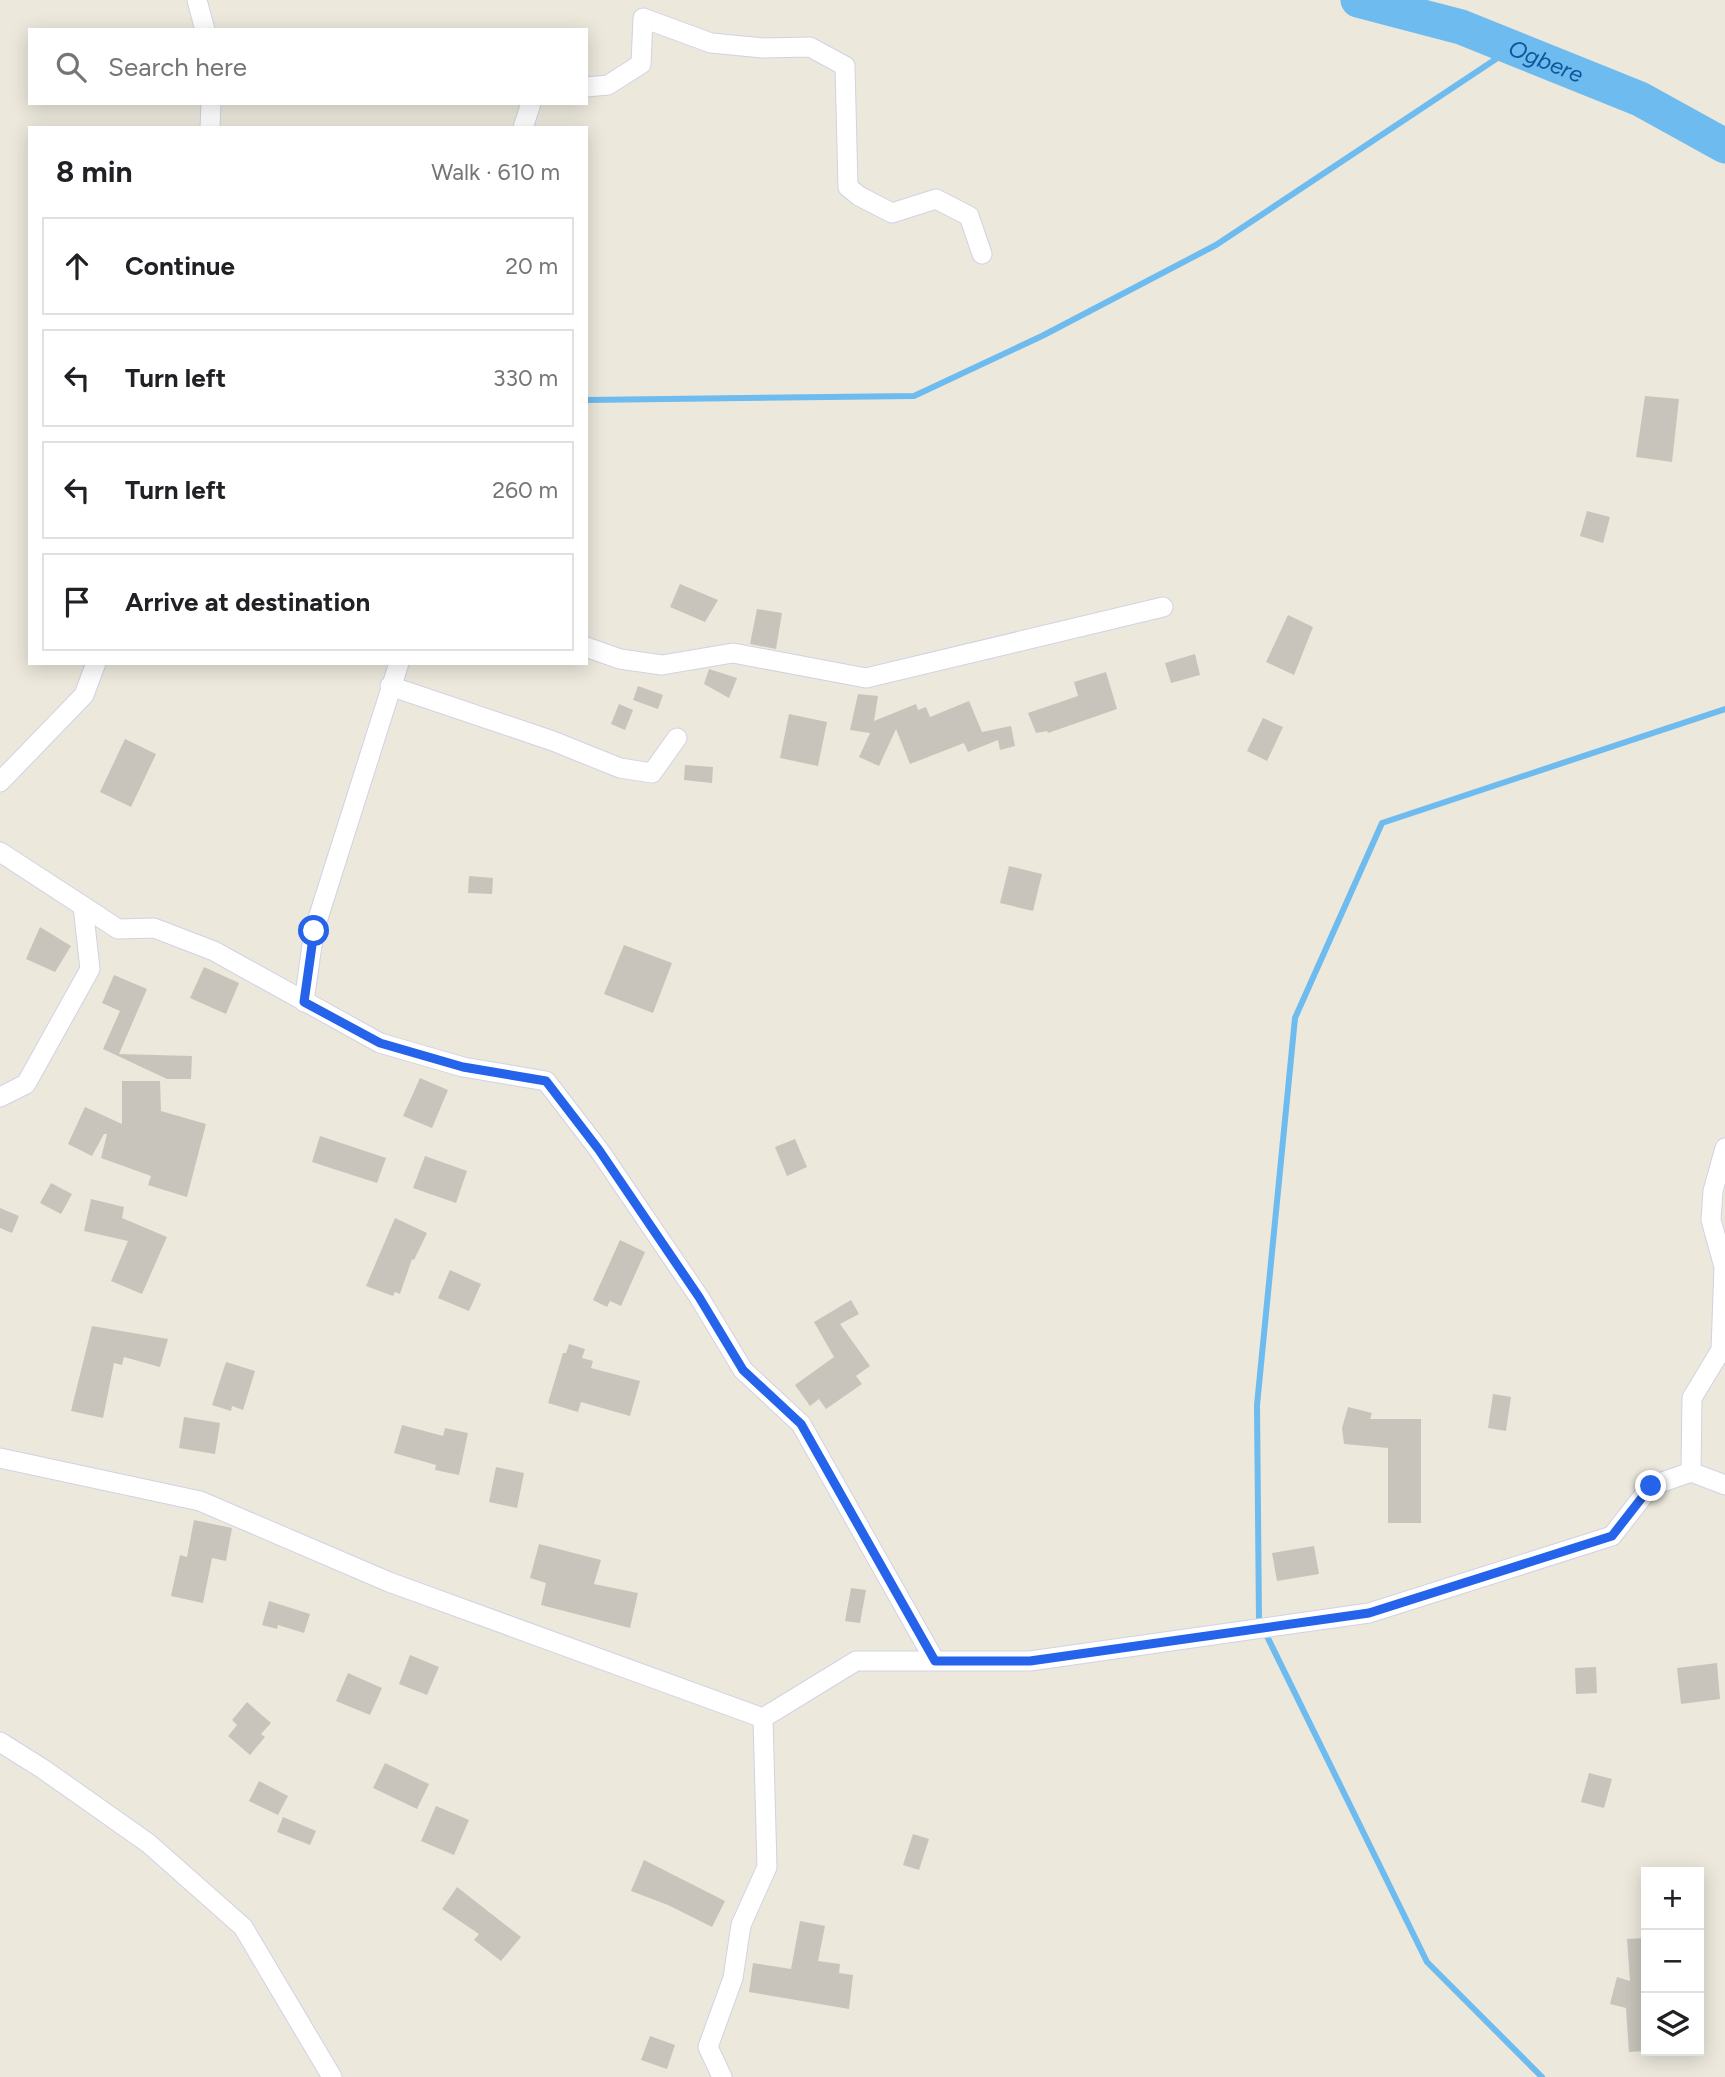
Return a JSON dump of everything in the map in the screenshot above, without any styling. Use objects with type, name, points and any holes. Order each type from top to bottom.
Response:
[{"type":"street","points":[[197,0],[204,28]]},
{"type":"street","points":[[588,86],[608,85],[641,64],[643,18],[711,43],[763,48],[810,47],[845,66],[848,187],[859,197],[892,212],[936,199],[969,216],[982,254]]},
{"type":"street","points":[[210,126],[211,105]]},
{"type":"street","points":[[524,126],[530,105]]},
{"type":"street","points":[[588,648],[620,659],[662,665],[733,653],[866,678],[1163,607]]},
{"type":"street","points":[[0,782],[84,695],[95,665]]},
{"type":"street","points":[[304,1002],[314,931],[354,813],[398,665]]},
{"type":"street","points":[[390,686],[554,741],[620,768],[652,773],[677,738]]},
{"type":"street","points":[[0,852],[118,929],[155,928],[214,951],[380,1043],[463,1067],[546,1081],[599,1150],[699,1297],[743,1370],[801,1424],[935,1661]]},
{"type":"street","points":[[0,1097],[26,1084],[90,969],[83,906]]},
{"type":"street","points":[[1691,1472],[1694,1432],[1692,1398],[1721,1350],[1724,1267],[1711,1220],[1713,1191],[1725,1148]]},
{"type":"street","points":[[0,1458],[200,1501],[389,1582],[763,1718]]},
{"type":"street","points":[[763,1718],[856,1661],[1030,1661],[1369,1613],[1612,1536],[1651,1486],[1691,1472],[1725,1485]]},
{"type":"street","points":[[722,2077],[708,2047],[733,1978],[741,1925],[767,1867],[763,1718]]},
{"type":"street","points":[[0,1742],[148,1843],[243,1927],[332,2077]]},
{"type":"building","points":[[1645,396],[1679,399],[1672,462],[1636,457]]},
{"type":"building","points":[[1587,511],[1610,517],[1603,543],[1580,536]]},
{"type":"building","points":[[680,584],[718,600],[705,622],[670,607]]},
{"type":"building","points":[[757,609],[782,613],[776,649],[750,644]]},
{"type":"building","points":[[1288,615],[1313,627],[1294,675],[1266,662]]},
{"type":"building","points":[[1195,654],[1200,675],[1171,683],[1165,663]]},
{"type":"building","points":[[709,669],[737,678],[729,698],[704,684]]},
{"type":"building","points":[[1106,672],[1117,709],[1048,733],[1036,733],[1028,713],[1078,696],[1074,682]]},
{"type":"building","points":[[638,686],[663,695],[658,709],[633,700]]},
{"type":"building","points":[[858,694],[878,696],[874,721],[916,704],[918,710],[926,707],[930,717],[969,701],[982,732],[1011,726],[1015,746],[1000,750],[998,740],[968,752],[964,743],[910,764],[896,729],[879,766],[859,757],[870,733],[850,730]]},
{"type":"building","points":[[619,704],[633,710],[625,730],[611,724]]},
{"type":"building","points":[[789,714],[827,722],[818,766],[780,758]]},
{"type":"building","points":[[1263,718],[1283,727],[1267,761],[1247,751]]},
{"type":"building","points":[[125,739],[156,754],[131,807],[100,792]]},
{"type":"building","points":[[685,765],[713,767],[712,783],[684,780]]},
{"type":"building","points":[[1009,866],[1042,874],[1033,911],[1000,903]]},
{"type":"building","points":[[469,876],[493,878],[492,894],[468,893]]},
{"type":"building","points":[[40,927],[71,946],[55,972],[26,959]]},
{"type":"building","points":[[624,945],[672,963],[653,1013],[604,994]]},
{"type":"building","points":[[204,967],[239,983],[226,1014],[190,998]]},
{"type":"building","points":[[114,975],[147,989],[119,1054],[192,1056],[191,1079],[167,1079],[103,1049],[120,1011],[102,1003]]},
{"type":"building","points":[[420,1078],[448,1090],[432,1128],[403,1116]]},
{"type":"building","points":[[122,1081],[160,1081],[161,1111],[206,1124],[187,1197],[148,1185],[151,1176],[101,1158],[107,1134],[104,1134],[92,1156],[68,1144],[85,1107],[122,1124]]},
{"type":"building","points":[[320,1136],[386,1158],[377,1183],[312,1162]]},
{"type":"building","points":[[795,1139],[807,1167],[787,1176],[775,1147]]},
{"type":"building","points":[[425,1156],[467,1171],[456,1203],[413,1188]]},
{"type":"building","points":[[51,1183],[72,1194],[61,1214],[40,1203]]},
{"type":"building","points":[[91,1199],[124,1207],[122,1218],[167,1237],[142,1294],[111,1281],[128,1241],[84,1231]]},
{"type":"building","points":[[0,1208],[19,1216],[12,1233],[0,1228]]},
{"type":"building","points":[[395,1218],[427,1233],[414,1260],[412,1259],[400,1294],[395,1292],[393,1296],[366,1286]]},
{"type":"building","points":[[620,1240],[645,1252],[621,1306],[610,1301],[607,1307],[593,1300]]},
{"type":"building","points":[[450,1270],[481,1284],[469,1311],[438,1298]]},
{"type":"building","points":[[851,1300],[859,1314],[840,1324],[870,1366],[856,1376],[862,1384],[826,1409],[819,1399],[810,1406],[795,1385],[834,1357],[814,1322]]},
{"type":"building","points":[[92,1326],[168,1339],[160,1367],[124,1357],[122,1365],[114,1363],[103,1418],[71,1411]]},
{"type":"building","points":[[569,1344],[585,1349],[582,1358],[593,1361],[591,1368],[640,1381],[630,1416],[581,1402],[578,1412],[548,1403],[563,1353],[566,1353]]},
{"type":"building","points":[[226,1362],[255,1371],[243,1410],[232,1406],[231,1411],[212,1405]]},
{"type":"building","points":[[1493,1394],[1511,1397],[1506,1431],[1488,1428]]},
{"type":"building","points":[[1348,1407],[1372,1413],[1370,1419],[1421,1419],[1421,1523],[1388,1523],[1388,1448],[1344,1444],[1342,1428]]},
{"type":"building","points":[[184,1417],[220,1423],[215,1454],[179,1448]]},
{"type":"building","points":[[402,1425],[443,1436],[445,1428],[468,1433],[459,1475],[435,1470],[436,1465],[394,1453]]},
{"type":"building","points":[[496,1467],[524,1473],[517,1508],[489,1502]]},
{"type":"building","points":[[194,1520],[232,1528],[226,1561],[212,1558],[203,1603],[171,1596],[180,1555],[187,1557]]},
{"type":"building","points":[[539,1544],[601,1560],[594,1584],[638,1593],[630,1628],[541,1605],[546,1583],[530,1578]]},
{"type":"building","points":[[1314,1546],[1319,1574],[1277,1581],[1272,1553]]},
{"type":"building","points":[[851,1588],[866,1590],[860,1623],[845,1621]]},
{"type":"building","points":[[269,1601],[310,1614],[304,1633],[278,1625],[277,1629],[262,1625]]},
{"type":"building","points":[[410,1655],[439,1667],[427,1695],[399,1684]]},
{"type":"building","points":[[1717,1663],[1720,1699],[1681,1704],[1677,1668]]},
{"type":"building","points":[[1596,1667],[1597,1693],[1576,1694],[1575,1668]]},
{"type":"building","points":[[348,1673],[382,1688],[370,1715],[336,1701]]},
{"type":"building","points":[[247,1702],[271,1723],[261,1734],[265,1737],[250,1755],[228,1736],[237,1725],[232,1720]]},
{"type":"building","points":[[385,1763],[429,1784],[417,1809],[373,1788]]},
{"type":"building","points":[[1589,1773],[1612,1779],[1604,1808],[1581,1802]]},
{"type":"building","points":[[259,1781],[288,1796],[278,1815],[249,1801]]},
{"type":"building","points":[[436,1806],[469,1820],[454,1855],[421,1841]]},
{"type":"building","points":[[283,1817],[316,1831],[310,1845],[277,1832]]},
{"type":"building","points":[[913,1834],[929,1839],[919,1870],[903,1865]]},
{"type":"building","points":[[644,1860],[725,1901],[712,1927],[668,1905],[631,1891]]},
{"type":"building","points":[[457,1887],[521,1937],[501,1961],[474,1940],[479,1934],[442,1909]]},
{"type":"building","points":[[800,1921],[825,1926],[818,1961],[840,1964],[839,1973],[853,1975],[849,2009],[749,1992],[753,1963],[791,1969]]},
{"type":"building","points":[[1641,1938],[1641,2051],[1629,2052],[1626,2008],[1610,2004],[1617,1977],[1630,1981],[1627,1939]]},
{"type":"building","points":[[650,2036],[675,2045],[667,2069],[641,2060]]},
{"type":"waterway","name":"Ogbere","points":[[1358,0],[1461,27],[1640,99],[1725,146]]},
{"type":"waterway","points":[[588,400],[914,396],[1042,336],[1216,245],[1511,49]]},
{"type":"waterway","points":[[1542,2077],[1427,1962],[1259,1620],[1257,1405],[1295,1018],[1382,823],[1725,709]]},
{"type":"route","points":[[314,931],[304,1002],[380,1043],[463,1067],[546,1081],[599,1150],[699,1297],[743,1370],[801,1424],[935,1661],[1030,1661],[1369,1613],[1612,1536],[1651,1486]]}]
